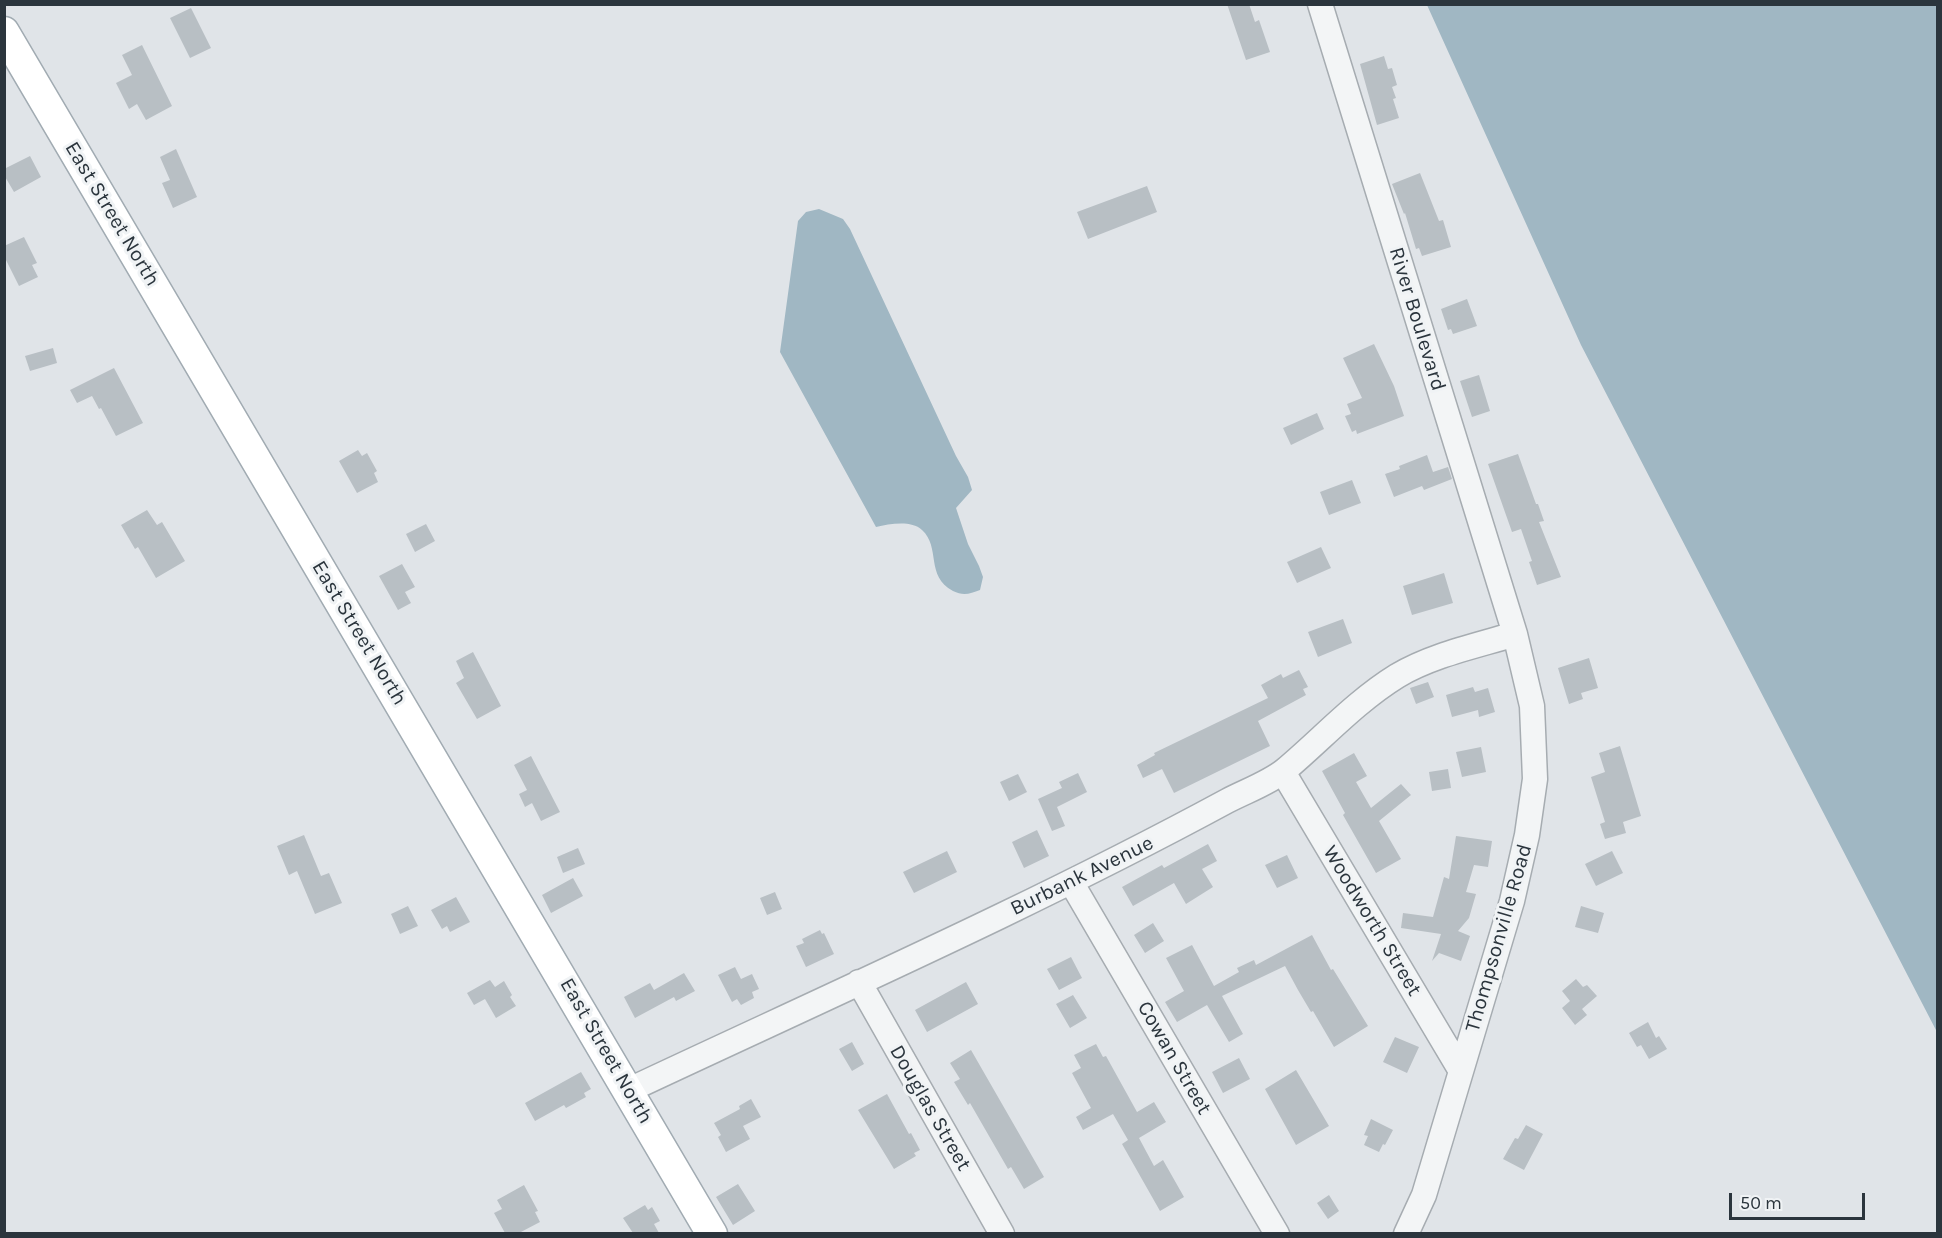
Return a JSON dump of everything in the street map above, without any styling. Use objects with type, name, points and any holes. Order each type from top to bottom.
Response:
[{"type":"main road","name":"East Street North","points":[[4,32],[712,1233]]},
{"type":"street","name":"River Boulevard","points":[[1320,4],[1515,634]]},
{"type":"street","name":"Burbank Avenue","points":[[629,1090],[1071,882],[1163,836],[1282,772],[1375,691],[1399,675],[1431,660],[1515,634]]},
{"type":"street","name":"Thompsonville Road","points":[[1406,1233],[1424,1195],[1512,901],[1527,835],[1535,778],[1532,706],[1515,634]]},
{"type":"street","name":"Woodworth Street","points":[[1282,772],[1461,1071]]},
{"type":"street","name":"Cowan Street","points":[[1071,882],[1277,1233]]},
{"type":"street","name":"Douglas Street","points":[[859,982],[1002,1233]]},
{"type":"water","points":[[1427,5],[1937,5],[1937,1032],[1581,345]]},
{"type":"water","points":[[819,209],[843,219],[850,229],[956,456],[968,477],[972,490],[956,508],[968,544],[983,577],[980,590],[960,594],[944,585],[936,570],[928,537],[922,530],[912,525],[900,524],[876,527],[780,352],[798,221],[806,212]]},
{"type":"building","points":[[1227,4],[1249,4],[1255,22],[1259,20],[1270,52],[1246,60]]},
{"type":"building","points":[[191,8],[211,48],[190,58],[170,18]]},
{"type":"building","points":[[142,45],[172,106],[146,120],[137,104],[129,109],[116,83],[132,75],[122,55]]},
{"type":"building","points":[[1384,56],[1388,69],[1392,68],[1397,85],[1392,87],[1399,118],[1377,125],[1360,64]]},
{"type":"building","points":[[176,149],[197,197],[173,208],[162,183],[170,180],[160,157]]},
{"type":"building","points":[[30,156],[41,177],[14,192],[4,175],[4,169]]},
{"type":"building","points":[[1420,173],[1439,221],[1443,220],[1451,247],[1422,256],[1419,248],[1416,249],[1405,213],[1392,184]]},
{"type":"building","points":[[1147,186],[1157,212],[1088,239],[1077,212]]},
{"type":"building","points":[[24,237],[37,263],[32,265],[38,277],[19,286],[4,256],[4,246]]},
{"type":"building","points":[[1467,299],[1477,326],[1453,334],[1451,329],[1448,330],[1441,309]]},
{"type":"building","points":[[1374,344],[1394,386],[1404,416],[1357,434],[1356,430],[1352,432],[1345,416],[1351,414],[1347,404],[1362,398],[1343,358]]},
{"type":"building","points":[[53,348],[57,363],[30,371],[25,356]]},
{"type":"building","points":[[114,368],[143,423],[116,436],[92,396],[77,403],[70,390]]},
{"type":"building","points":[[1479,375],[1490,411],[1472,417],[1460,381]]},
{"type":"building","points":[[1317,413],[1324,429],[1291,445],[1283,428]]},
{"type":"building","points":[[358,450],[362,456],[367,453],[377,471],[374,473],[378,482],[357,493],[339,461]]},
{"type":"building","points":[[1518,454],[1544,521],[1539,522],[1561,577],[1537,585],[1521,529],[1512,532],[1488,464]]},
{"type":"building","points":[[1427,455],[1433,472],[1448,467],[1452,479],[1424,490],[1422,486],[1394,497],[1385,474]]},
{"type":"building","points":[[1352,480],[1361,503],[1329,515],[1320,492]]},
{"type":"building","points":[[147,510],[157,525],[162,522],[185,561],[156,578],[138,547],[135,549],[121,525]]},
{"type":"building","points":[[426,524],[435,541],[415,552],[406,534]]},
{"type":"building","points":[[1321,547],[1331,568],[1297,583],[1287,562]]},
{"type":"building","points":[[402,564],[415,587],[405,592],[411,603],[398,610],[379,576]]},
{"type":"building","points":[[1444,573],[1453,603],[1412,615],[1403,586]]},
{"type":"building","points":[[1343,619],[1352,643],[1318,657],[1308,632]]},
{"type":"building","points":[[473,652],[501,706],[477,719],[456,683],[464,678],[456,661]]},
{"type":"building","points":[[1589,658],[1598,688],[1581,693],[1583,699],[1569,704],[1558,668]]},
{"type":"building","points":[[1299,670],[1308,687],[1303,689],[1306,695],[1258,721],[1270,746],[1174,793],[1162,769],[1143,778],[1137,765],[1155,755],[1154,753],[1268,698],[1261,685],[1281,674],[1283,678]]},
{"type":"building","points":[[1428,682],[1434,697],[1416,704],[1410,688]]},
{"type":"building","points":[[1473,687],[1475,692],[1488,688],[1495,712],[1479,717],[1478,710],[1452,717],[1446,695]]},
{"type":"building","points":[[1620,746],[1641,816],[1623,822],[1626,833],[1605,839],[1600,824],[1605,822],[1591,777],[1605,772],[1599,753]]},
{"type":"building","points":[[1481,747],[1486,772],[1462,777],[1456,752]]},
{"type":"building","points":[[1354,753],[1367,776],[1356,782],[1371,808],[1401,784],[1411,795],[1379,821],[1401,859],[1376,873],[1343,815],[1345,813],[1322,771]]},
{"type":"building","points":[[531,756],[560,812],[541,821],[532,803],[525,807],[519,794],[527,790],[514,765]]},
{"type":"building","points":[[1448,769],[1451,788],[1432,791],[1429,772]]},
{"type":"building","points":[[1078,773],[1087,792],[1057,807],[1065,826],[1052,831],[1038,799],[1062,788],[1059,782]]},
{"type":"building","points":[[1018,774],[1027,792],[1009,801],[1000,782]]},
{"type":"building","points":[[1037,830],[1049,856],[1024,868],[1012,842]]},
{"type":"building","points":[[304,835],[321,876],[329,873],[342,903],[315,914],[297,871],[289,875],[277,846]]},
{"type":"building","points":[[1456,836],[1492,841],[1488,867],[1474,865],[1466,892],[1476,894],[1469,918],[1458,931],[1470,936],[1461,961],[1439,953],[1432,961],[1441,934],[1401,928],[1403,913],[1433,917],[1444,877],[1449,879]]},
{"type":"building","points":[[1208,844],[1217,861],[1202,869],[1213,887],[1186,904],[1174,883],[1133,906],[1122,887]]},
{"type":"building","points":[[578,848],[585,864],[563,873],[557,857]]},
{"type":"building","points":[[947,851],[957,872],[914,893],[903,872]]},
{"type":"building","points":[[1612,851],[1623,873],[1596,886],[1585,864]]},
{"type":"building","points":[[1287,855],[1298,878],[1277,888],[1265,865]]},
{"type":"building","points":[[573,878],[583,896],[551,913],[542,895]]},
{"type":"building","points":[[775,892],[782,909],[767,915],[760,898]]},
{"type":"building","points":[[456,897],[470,922],[450,932],[447,926],[442,929],[431,910]]},
{"type":"building","points":[[408,906],[418,926],[400,934],[391,914]]},
{"type":"building","points":[[1581,906],[1604,913],[1598,933],[1575,927]]},
{"type":"building","points":[[1153,923],[1164,941],[1145,953],[1134,935]]},
{"type":"building","points":[[820,930],[822,934],[824,933],[834,954],[806,967],[796,946],[804,943],[802,939]]},
{"type":"building","points":[[1312,935],[1331,970],[1333,969],[1368,1026],[1334,1047],[1285,966],[1222,996],[1243,1034],[1229,1042],[1207,1005],[1177,1022],[1165,1002],[1184,991],[1166,958],[1192,945],[1214,986],[1239,972],[1237,968],[1254,960],[1256,965]]},
{"type":"building","points":[[1071,957],[1082,978],[1059,990],[1047,969]]},
{"type":"building","points":[[735,967],[741,979],[752,974],[759,989],[752,992],[754,998],[741,1005],[737,999],[732,1002],[718,975]]},
{"type":"building","points":[[684,973],[695,991],[676,1001],[674,997],[635,1018],[624,997],[650,983],[654,990]]},
{"type":"building","points":[[1576,979],[1583,987],[1587,985],[1597,996],[1582,1009],[1587,1015],[1575,1025],[1562,1008],[1570,1001],[1562,991]]},
{"type":"building","points":[[490,980],[495,987],[504,981],[516,1006],[496,1018],[485,999],[474,1005],[467,993]]},
{"type":"building","points":[[966,982],[978,1004],[927,1032],[915,1010]]},
{"type":"building","points":[[1073,995],[1087,1018],[1070,1028],[1056,1004]]},
{"type":"building","points":[[1648,1022],[1656,1038],[1659,1036],[1667,1049],[1649,1059],[1641,1045],[1637,1047],[1629,1033]]},
{"type":"building","points":[[1395,1037],[1419,1047],[1407,1073],[1383,1062]]},
{"type":"building","points":[[852,1042],[864,1064],[852,1071],[839,1049]]},
{"type":"building","points":[[1096,1044],[1103,1057],[1106,1056],[1137,1112],[1154,1102],[1166,1122],[1139,1138],[1154,1166],[1163,1160],[1184,1197],[1160,1211],[1122,1144],[1128,1140],[1113,1114],[1083,1130],[1076,1117],[1091,1108],[1072,1073],[1081,1068],[1074,1055]]},
{"type":"building","points":[[971,1050],[1044,1177],[1024,1189],[1011,1167],[1008,1169],[970,1103],[968,1105],[954,1082],[960,1079],[950,1063]]},
{"type":"building","points":[[1239,1058],[1250,1079],[1223,1093],[1212,1072]]},
{"type":"building","points":[[1296,1070],[1329,1126],[1296,1145],[1265,1089]]},
{"type":"building","points":[[581,1072],[591,1089],[584,1093],[586,1097],[566,1108],[564,1105],[535,1121],[525,1103]]},
{"type":"building","points":[[887,1094],[920,1150],[914,1153],[916,1156],[894,1169],[858,1110]]},
{"type":"building","points":[[751,1099],[761,1117],[743,1126],[750,1139],[726,1152],[718,1137],[721,1135],[714,1123],[740,1109],[739,1106]]},
{"type":"building","points":[[1371,1119],[1393,1130],[1379,1152],[1364,1145],[1368,1136],[1364,1135]]},
{"type":"building","points":[[1526,1125],[1543,1134],[1524,1170],[1503,1159],[1515,1138],[1518,1139]]},
{"type":"building","points":[[738,1184],[755,1211],[733,1225],[716,1197]]},
{"type":"building","points":[[524,1185],[538,1211],[535,1212],[540,1222],[519,1233],[505,1233],[494,1213],[502,1209],[497,1200]]},
{"type":"building","points":[[1329,1195],[1339,1211],[1328,1219],[1317,1203]]},
{"type":"building","points":[[645,1205],[648,1210],[652,1207],[660,1221],[654,1224],[659,1233],[633,1233],[623,1218]]}]
